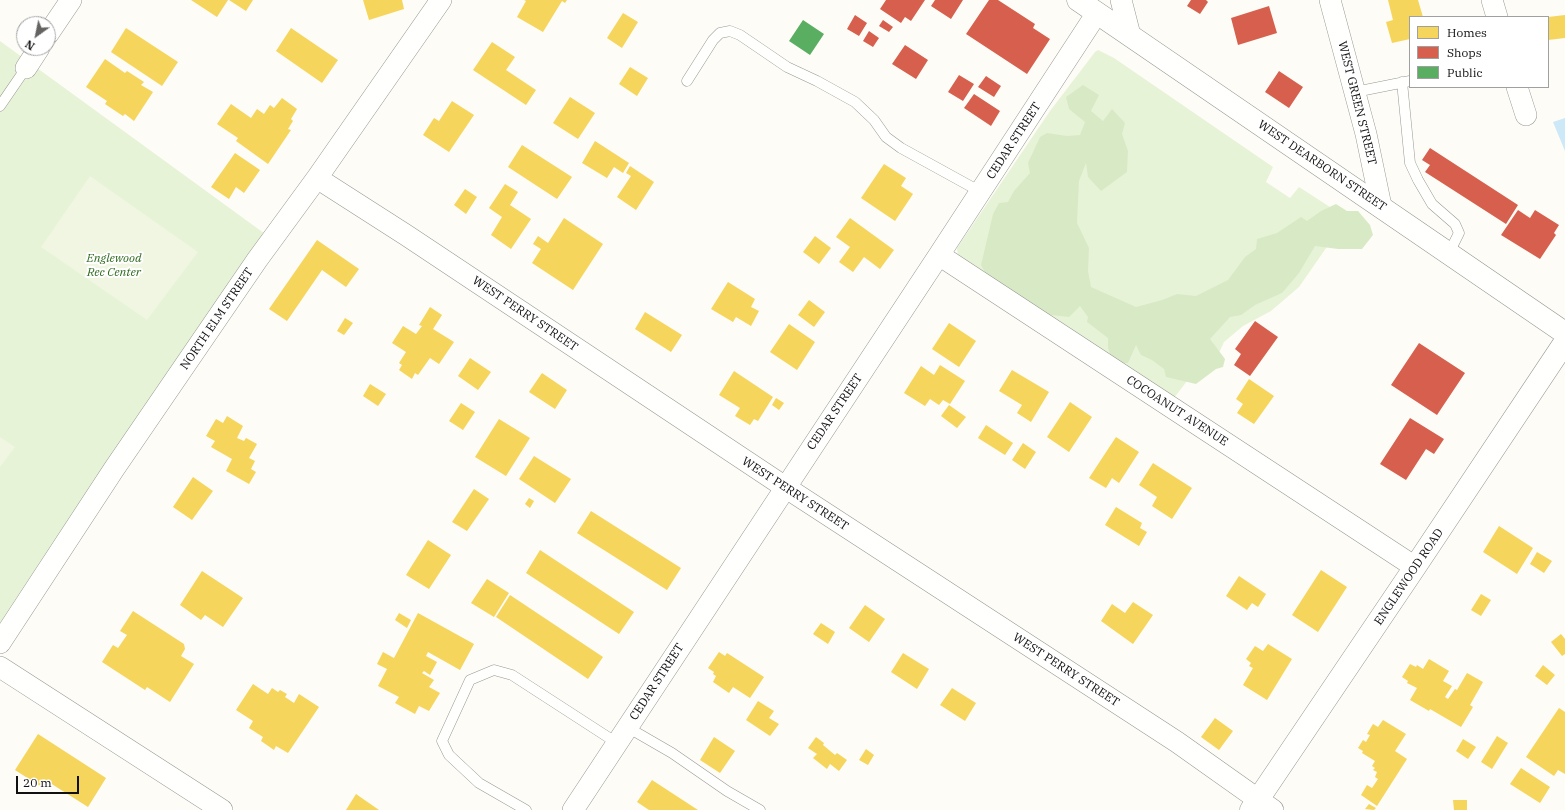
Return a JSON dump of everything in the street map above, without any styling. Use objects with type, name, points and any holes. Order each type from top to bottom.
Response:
[{"type":"street","points":[[56,22],[71,0]]},
{"type":"street","name":"NORTH ELM STREET","points":[[0,643],[114,468],[257,260],[317,178],[441,0]]},
{"type":"street","name":"WEST DEARBORN STREET","points":[[1078,0],[1565,333]]},
{"type":"street","points":[[1121,0],[1130,35]]},
{"type":"street","name":"WEST GREEN STREET","points":[[1330,0],[1366,134],[1381,206]]},
{"type":"street","points":[[1492,0],[1497,16]]},
{"type":"street","name":"CEDAR STREET","points":[[572,810],[981,192],[1097,13]]},
{"type":"street","points":[[26,68],[34,56]]},
{"type":"street","points":[[1517,88],[1526,115]]},
{"type":"street","name":"WEST PERRY STREET","points":[[317,178],[785,487],[1177,742],[1260,806]]},
{"type":"street","name":"COCOANUT AVENUE","points":[[939,255],[1415,567]]},
{"type":"street","name":"ENGLEWOOD ROAD","points":[[1260,806],[1415,567],[1565,342]]},
{"type":"street","points":[[0,667],[222,810]]},
{"type":"lane","points":[[688,81],[713,40],[720,33],[730,31],[740,35],[786,67],[817,81],[855,102],[874,120],[886,136],[901,148],[981,192]]},
{"type":"lane","points":[[0,106],[26,68]]},
{"type":"lane","points":[[1355,92],[1406,81],[1410,163],[1432,204],[1455,224],[1459,234],[1449,253]]},
{"type":"lane","points":[[526,810],[479,783],[449,756],[442,741],[470,680],[494,670],[512,675],[622,735],[672,752],[727,791],[760,810]]},
{"type":"green space","name":"Englewood Rec Center","points":[[0,41],[16,53],[16,56],[21,56],[272,239],[0,641]]},
{"type":"green space","points":[[1098,50],[1114,58],[1273,167],[1266,182],[1290,198],[1299,187],[1347,218],[1299,287],[1271,311],[1243,326],[1224,342],[1217,357],[1190,377],[1171,402],[958,257],[957,248],[1050,111]]},
{"type":"green space","points":[[1083,85],[1099,95],[1091,111],[1103,121],[1112,109],[1125,123],[1122,134],[1128,151],[1127,172],[1101,191],[1088,177],[1086,163],[1079,181],[1077,223],[1089,248],[1088,271],[1091,287],[1136,307],[1177,294],[1196,296],[1228,280],[1245,257],[1256,249],[1257,239],[1277,233],[1301,217],[1307,221],[1321,211],[1336,204],[1347,211],[1358,211],[1370,225],[1373,235],[1362,249],[1338,249],[1315,246],[1299,273],[1282,293],[1255,305],[1241,315],[1230,317],[1210,339],[1225,359],[1223,367],[1216,369],[1196,384],[1166,377],[1164,369],[1152,360],[1141,355],[1136,345],[1128,363],[1113,363],[1108,348],[1108,338],[1087,322],[1088,317],[1080,306],[1069,317],[1033,313],[993,287],[981,265],[993,214],[999,203],[1008,202],[1014,191],[1030,173],[1028,163],[1040,137],[1047,133],[1067,136],[1080,135],[1085,122],[1069,109],[1066,97]]},
{"type":"green space","points":[[90,176],[198,252],[147,320],[41,247]]},
{"type":"green space","points":[[0,437],[15,447],[0,467]]},
{"type":"water","points":[[1565,118],[1565,151],[1553,122]]},
{"type":"building: Homes","points":[[191,0],[228,0],[217,17]]},
{"type":"building: Homes","points":[[229,0],[253,0],[246,11]]},
{"type":"building: Homes","points":[[363,0],[402,0],[404,9],[369,20]]},
{"type":"building: Homes","points":[[524,0],[567,0],[565,3],[562,1],[543,32],[517,17],[526,1]]},
{"type":"building: Homes","points":[[1388,0],[1418,0],[1423,16],[1409,16],[1409,39],[1392,43],[1386,22],[1393,20]]},
{"type":"building: Homes","points":[[623,13],[638,22],[622,48],[607,38]]},
{"type":"building: Homes","points":[[1565,15],[1565,38],[1549,40],[1549,17]]},
{"type":"building: Homes","points":[[126,28],[178,62],[162,86],[111,52]]},
{"type":"building: Homes","points":[[291,28],[338,60],[322,83],[276,51]]},
{"type":"building: Homes","points":[[492,42],[515,57],[506,70],[536,90],[526,105],[473,70]]},
{"type":"building: Homes","points":[[105,59],[125,73],[127,71],[144,82],[141,85],[153,92],[134,121],[125,114],[123,116],[105,104],[107,101],[86,87]]},
{"type":"building: Homes","points":[[630,67],[648,78],[637,96],[619,84]]},
{"type":"building: Homes","points":[[570,97],[595,113],[578,139],[553,123]]},
{"type":"building: Homes","points":[[282,98],[297,109],[291,119],[293,121],[288,129],[291,130],[268,164],[236,141],[238,138],[217,124],[231,104],[251,118],[257,109],[264,114],[270,105],[274,108]]},
{"type":"building: Homes","points":[[452,101],[474,115],[449,152],[423,135],[434,118],[439,121]]},
{"type":"building: Homes","points":[[595,141],[629,163],[623,173],[614,167],[607,178],[582,163]]},
{"type":"building: Homes","points":[[522,145],[572,177],[557,199],[508,167]]},
{"type":"building: Homes","points":[[235,153],[260,170],[244,193],[236,187],[229,199],[211,187]]},
{"type":"building: Homes","points":[[884,164],[906,178],[901,186],[913,194],[895,221],[861,198]]},
{"type":"building: Homes","points":[[630,166],[654,182],[636,210],[617,197],[631,176],[626,173]]},
{"type":"building: Homes","points":[[505,184],[518,192],[510,205],[531,219],[511,249],[491,235],[502,217],[489,208]]},
{"type":"building: Homes","points":[[465,189],[477,197],[466,214],[454,205]]},
{"type":"building: Homes","points":[[564,218],[603,244],[573,290],[532,263],[541,249],[533,244],[538,236],[548,243]]},
{"type":"building: Homes","points":[[850,218],[894,250],[880,269],[864,257],[853,272],[839,262],[850,247],[836,237]]},
{"type":"building: Homes","points":[[815,236],[831,248],[819,264],[803,252]]},
{"type":"building: Homes","points":[[317,240],[359,269],[346,287],[322,270],[287,321],[269,309]]},
{"type":"building: Homes","points":[[728,282],[755,299],[751,307],[759,311],[751,326],[736,317],[733,322],[711,309]]},
{"type":"building: Homes","points":[[809,300],[825,312],[814,327],[798,315]]},
{"type":"building: Homes","points":[[430,307],[442,315],[433,329],[454,342],[439,364],[430,358],[418,375],[415,373],[412,379],[399,370],[402,365],[399,363],[406,352],[392,343],[403,326],[416,334],[422,326],[419,325]]},
{"type":"building: Homes","points":[[645,312],[682,335],[671,352],[635,329]]},
{"type":"building: Homes","points":[[345,318],[353,323],[344,335],[337,331]]},
{"type":"building: Homes","points":[[949,323],[976,341],[959,367],[932,349]]},
{"type":"building: Homes","points":[[789,324],[815,342],[797,370],[770,352]]},
{"type":"building: Homes","points":[[470,358],[491,372],[478,390],[458,376]]},
{"type":"building: Homes","points":[[940,365],[965,381],[950,404],[943,400],[939,405],[930,399],[925,406],[904,393],[921,366],[934,375]]},
{"type":"building: Homes","points":[[1012,370],[1049,392],[1031,422],[1017,413],[1022,405],[999,391]]},
{"type":"building: Homes","points":[[734,371],[773,397],[758,421],[754,419],[750,425],[735,416],[740,408],[719,395]]},
{"type":"building: Homes","points":[[542,373],[567,390],[555,409],[529,392]]},
{"type":"building: Homes","points":[[1249,379],[1274,396],[1254,424],[1237,413],[1243,404],[1236,399]]},
{"type":"building: Homes","points":[[370,384],[386,394],[378,406],[363,396]]},
{"type":"building: Homes","points":[[776,398],[784,403],[779,410],[772,405]]},
{"type":"building: Homes","points":[[1070,402],[1092,417],[1069,452],[1047,437]]},
{"type":"building: Homes","points":[[461,403],[475,412],[463,430],[449,421]]},
{"type":"building: Homes","points":[[949,405],[966,417],[957,428],[941,416]]},
{"type":"building: Homes","points":[[227,416],[243,426],[237,438],[244,441],[246,438],[257,444],[249,458],[255,461],[251,469],[256,472],[249,484],[226,471],[232,459],[211,447],[215,441],[206,436],[216,419],[223,423]]},
{"type":"building: Homes","points":[[499,419],[530,438],[506,476],[475,457]]},
{"type":"building: Homes","points":[[986,425],[1013,443],[1005,455],[978,438]]},
{"type":"building: Homes","points":[[1116,437],[1139,452],[1119,483],[1112,478],[1106,488],[1089,478]]},
{"type":"building: Homes","points":[[1023,443],[1036,452],[1025,469],[1012,460]]},
{"type":"building: Homes","points":[[534,456],[571,479],[555,503],[519,479]]},
{"type":"building: Homes","points":[[1153,463],[1192,488],[1172,519],[1152,506],[1157,497],[1139,485]]},
{"type":"building: Homes","points":[[193,477],[213,491],[192,520],[173,507]]},
{"type":"building: Homes","points":[[474,489],[489,499],[467,531],[452,522]]},
{"type":"building: Homes","points":[[529,498],[534,501],[530,508],[525,504]]},
{"type":"building: Homes","points":[[1116,507],[1142,523],[1140,528],[1147,532],[1139,546],[1105,525]]},
{"type":"building: Homes","points":[[591,511],[681,568],[667,590],[577,533]]},
{"type":"building: Homes","points":[[1499,526],[1533,548],[1517,574],[1483,552]]},
{"type":"building: Homes","points":[[428,540],[451,555],[429,589],[406,575]]},
{"type":"building: Homes","points":[[540,550],[634,612],[619,634],[526,573]]},
{"type":"building: Homes","points":[[1537,552],[1552,561],[1544,573],[1530,564]]},
{"type":"building: Homes","points":[[1321,570],[1347,587],[1318,632],[1292,615]]},
{"type":"building: Homes","points":[[202,571],[243,598],[223,627],[205,615],[201,620],[180,605]]},
{"type":"building: Homes","points":[[1239,576],[1266,594],[1258,607],[1252,603],[1247,610],[1226,596]]},
{"type":"building: Homes","points":[[487,579],[509,593],[494,617],[471,603]]},
{"type":"building: Homes","points":[[1481,594],[1491,600],[1481,616],[1471,610]]},
{"type":"building: Homes","points":[[510,595],[603,657],[588,679],[496,617]]},
{"type":"building: Homes","points":[[1133,602],[1153,615],[1133,644],[1101,621],[1112,604],[1125,613]]},
{"type":"building: Homes","points":[[865,605],[885,619],[869,642],[849,628]]},
{"type":"building: Homes","points":[[133,611],[184,644],[185,649],[181,656],[194,664],[170,702],[147,687],[145,690],[102,662],[113,645],[118,648],[127,635],[120,631]]},
{"type":"building: Homes","points":[[399,613],[411,620],[407,628],[395,620]]},
{"type":"building: Homes","points":[[418,613],[474,644],[460,670],[428,652],[426,656],[437,662],[430,675],[424,671],[422,673],[434,680],[429,687],[440,693],[429,711],[419,706],[415,714],[395,703],[399,697],[378,686],[387,669],[377,664],[383,652],[394,658]]},
{"type":"building: Homes","points":[[821,623],[835,632],[828,644],[813,634]]},
{"type":"building: Homes","points":[[1561,634],[1565,639],[1565,654],[1562,656],[1551,642]]},
{"type":"building: Homes","points":[[1268,644],[1292,659],[1267,700],[1243,685],[1253,668],[1249,666],[1251,663],[1246,659],[1255,646],[1263,651]]},
{"type":"building: Homes","points":[[719,652],[725,656],[727,653],[764,677],[750,698],[733,687],[729,693],[713,682],[716,676],[713,674],[714,672],[708,668]]},
{"type":"building: Homes","points":[[903,653],[929,669],[917,689],[891,672]]},
{"type":"building: Homes","points":[[1429,659],[1449,671],[1443,681],[1452,686],[1445,697],[1448,699],[1455,689],[1457,690],[1467,673],[1483,682],[1470,705],[1473,707],[1461,727],[1430,709],[1429,711],[1410,700],[1417,688],[1407,683],[1408,681],[1402,677],[1410,664],[1416,667],[1417,665],[1423,669]]},
{"type":"building: Homes","points":[[1543,665],[1555,675],[1547,685],[1535,676]]},
{"type":"building: Homes","points":[[253,684],[268,694],[272,688],[278,692],[280,690],[287,694],[285,697],[294,703],[299,694],[319,707],[288,753],[276,746],[274,750],[261,741],[263,737],[249,728],[253,721],[236,710]]},
{"type":"building: Homes","points":[[952,688],[976,703],[965,721],[940,705]]},
{"type":"building: Homes","points":[[758,701],[774,711],[769,718],[779,724],[770,736],[746,720]]},
{"type":"building: Homes","points":[[1559,708],[1565,712],[1565,774],[1558,770],[1554,776],[1526,757]]},
{"type":"building: Homes","points":[[1215,718],[1233,731],[1219,750],[1201,737]]},
{"type":"building: Homes","points":[[1383,720],[1406,734],[1395,751],[1407,759],[1377,806],[1361,795],[1367,785],[1372,788],[1378,779],[1375,777],[1377,772],[1373,770],[1375,768],[1372,766],[1375,761],[1362,753],[1363,751],[1358,748],[1363,740],[1366,742],[1370,735],[1367,734],[1373,724],[1378,727]]},
{"type":"building: Homes","points":[[38,734],[106,778],[88,807],[47,781],[43,788],[15,770]]},
{"type":"building: Homes","points":[[1497,736],[1508,743],[1492,769],[1481,762]]},
{"type":"building: Homes","points":[[714,737],[735,751],[720,773],[700,760]]},
{"type":"building: Homes","points":[[816,737],[835,755],[837,753],[847,760],[839,771],[830,764],[827,769],[813,758],[817,754],[808,748]]},
{"type":"building: Homes","points":[[1463,739],[1476,747],[1468,759],[1456,751]]},
{"type":"building: Homes","points":[[866,749],[874,755],[868,765],[859,760]]},
{"type":"building: Homes","points":[[1521,768],[1550,787],[1540,803],[1510,784]]},
{"type":"building: Homes","points":[[652,780],[698,810],[649,810],[637,802]]},
{"type":"building: Homes","points":[[356,794],[379,810],[346,810]]},
{"type":"building: Homes","points":[[1453,800],[1467,800],[1467,810],[1454,810]]},
{"type":"building: Homes","points":[[1369,804],[1376,808],[1374,810],[1365,809]]},
{"type":"building: Shops","points":[[886,0],[925,0],[911,21],[905,17],[901,23],[880,9]]},
{"type":"building: Shops","points":[[935,0],[963,0],[951,19],[931,6]]},
{"type":"building: Shops","points":[[989,0],[998,0],[1035,24],[1033,28],[1050,39],[1027,74],[966,34]]},
{"type":"building: Shops","points":[[1191,0],[1206,0],[1208,2],[1200,14],[1187,6]]},
{"type":"building: Shops","points":[[1269,6],[1277,33],[1238,45],[1231,18]]},
{"type":"building: Shops","points":[[855,15],[867,23],[859,36],[847,29]]},
{"type":"building: Shops","points":[[883,20],[893,27],[889,32],[879,26]]},
{"type":"building: Shops","points":[[869,31],[879,38],[873,47],[863,41]]},
{"type":"building: Shops","points":[[905,45],[928,60],[916,79],[892,64]]},
{"type":"building: Shops","points":[[1279,71],[1303,87],[1289,108],[1265,92]]},
{"type":"building: Shops","points":[[959,75],[974,84],[963,101],[948,92]]},
{"type":"building: Shops","points":[[986,76],[1001,86],[994,97],[978,87]]},
{"type":"building: Shops","points":[[974,94],[1000,111],[991,126],[964,108]]},
{"type":"building: Shops","points":[[1430,148],[1518,205],[1506,224],[1425,172],[1430,165],[1422,160]]},
{"type":"building: Shops","points":[[1518,210],[1530,218],[1535,210],[1559,225],[1554,233],[1556,235],[1540,259],[1501,235]]},
{"type":"building: Shops","points":[[1255,321],[1278,337],[1250,376],[1234,365],[1241,354],[1235,349]]},
{"type":"building: Shops","points":[[1419,343],[1465,373],[1437,415],[1391,385]]},
{"type":"building: Shops","points":[[1410,418],[1444,439],[1434,454],[1426,449],[1406,480],[1380,464]]},
{"type":"building: Public","points":[[803,20],[824,34],[810,55],[789,41]]}]
